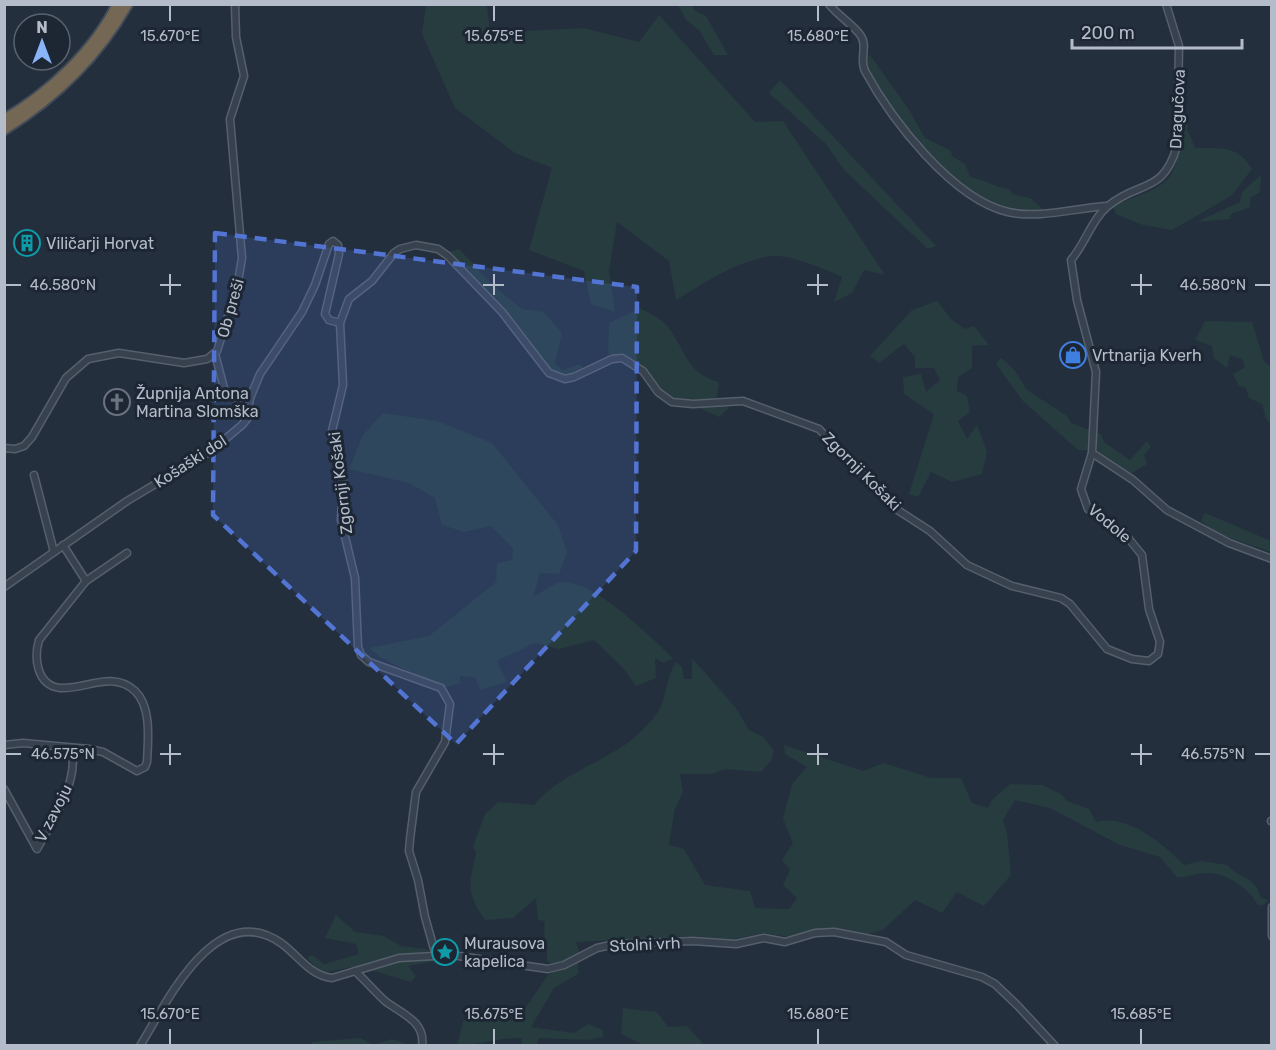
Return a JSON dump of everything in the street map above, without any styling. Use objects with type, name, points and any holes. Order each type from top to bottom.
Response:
[{"type":"highway","points":[[4,120],[57,80],[87,49],[118,4]]},
{"type":"highway","points":[[4,129],[28,114],[74,75],[95,51],[127,4]]},
{"type":"street","name":"Ob preši","points":[[4,448],[15,449],[24,446],[32,437],[66,378],[88,359],[119,353],[184,363],[207,359],[215,354],[237,288],[242,258],[230,119],[244,76],[236,38],[235,4]]},
{"type":"street","points":[[829,4],[841,19],[862,37],[864,44],[861,60],[891,110],[929,159],[953,183],[973,197],[1006,212],[1036,214],[1107,206]]},
{"type":"street","name":"Dragučova","points":[[1107,206],[1153,184],[1167,172],[1175,154],[1179,108],[1179,46],[1166,4]]},
{"type":"street","points":[[1107,206],[1071,260],[1077,300],[1096,364],[1092,453],[1133,480],[1167,510],[1229,543],[1272,559]]},
{"type":"street","name":"Košaški dol","points":[[4,587],[127,501],[219,445],[247,419],[250,398],[260,374],[302,312],[315,285],[329,244],[333,241],[339,245],[339,254],[325,314],[328,320],[340,323]]},
{"type":"street","name":"Zgornji Košaki","points":[[436,956],[409,851],[416,792],[445,742],[450,704],[441,688],[369,662],[361,656],[357,647],[355,578],[341,520],[343,482],[332,431],[343,385],[340,323],[349,300],[372,281],[394,253],[408,246],[426,245],[438,249],[502,312],[549,373],[565,379],[574,377],[612,358],[622,358],[643,371],[658,392],[672,402],[693,404],[743,401],[805,422],[825,432],[897,509],[930,531],[961,561],[1012,586],[1041,593]]},
{"type":"street","points":[[215,354],[225,392],[236,399],[250,398]]},
{"type":"street","name":"Vodole","points":[[1041,593],[1061,598],[1070,604],[1101,642],[1114,653],[1149,661],[1158,654],[1160,642],[1149,609],[1142,555],[1124,533],[1088,508],[1083,498],[1082,480],[1092,453]]},
{"type":"street","points":[[34,475],[54,552]]},
{"type":"street","points":[[63,545],[86,581]]},
{"type":"street","points":[[4,746],[23,743],[103,752],[137,771],[145,767],[147,762],[146,714],[135,692],[112,681],[58,688],[43,678],[36,663],[39,640],[86,581],[127,553]]},
{"type":"street","name":"V zavoju","points":[[4,789],[37,849],[71,777],[74,761],[72,750]]},
{"type":"street","points":[[1272,907],[1272,936]]},
{"type":"street","name":"Stolni vrh","points":[[140,1046],[192,962],[225,939],[248,934],[278,941],[322,977],[332,978],[399,958],[452,955],[548,969],[564,965],[597,948],[615,944],[693,941],[736,944],[764,938],[785,942],[822,932],[848,934],[886,942],[906,955],[982,977],[995,984],[1018,1006],[1054,1046]]},
{"type":"street","points":[[355,971],[385,1001],[411,1017],[420,1030],[422,1046]]},
{"type":"highlighted area","points":[[215,233],[637,287],[636,551],[456,744],[213,515]]},
{"type":"green space","points":[[426,5],[487,5],[490,33],[584,28],[639,42],[659,15],[755,122],[783,121],[885,275],[864,270],[852,293],[834,302],[842,277],[797,260],[772,256],[734,267],[676,300],[669,261],[617,222],[609,271],[615,312],[591,304],[584,271],[529,250],[552,168],[515,153],[455,108],[422,34]]},
{"type":"green space","points":[[678,5],[692,5],[695,11],[706,16],[728,55],[714,55],[699,30],[686,20]]},
{"type":"green space","points":[[870,55],[909,110],[925,138],[951,151],[952,156],[965,164],[970,177],[1009,189],[1012,194],[1030,198],[1043,209],[1016,210],[988,201],[962,184],[936,162],[913,136],[876,82],[864,58]]},
{"type":"green space","points":[[780,80],[936,246],[928,249],[844,170],[826,144],[769,93]]},
{"type":"green space","points":[[1188,119],[1187,129],[1195,148],[1220,148],[1234,152],[1247,161],[1252,169],[1231,196],[1172,230],[1143,225],[1116,214],[1113,206],[1148,192],[1168,179],[1177,158],[1180,121]]},
{"type":"green space","points":[[1261,175],[1260,192],[1250,198],[1250,207],[1231,214],[1230,219],[1196,222],[1240,202],[1242,192]]},
{"type":"green space","points":[[459,249],[494,286],[522,309],[544,312],[562,333],[555,364],[563,370],[580,364],[584,369],[566,374],[549,371],[511,318],[450,252]]},
{"type":"green space","points":[[937,301],[952,320],[965,329],[974,326],[989,345],[972,346],[972,368],[958,377],[957,391],[967,396],[970,412],[958,421],[967,439],[977,425],[987,452],[982,474],[952,482],[931,472],[918,497],[909,494],[934,414],[904,394],[903,377],[921,374],[926,392],[940,380],[934,368],[915,368],[915,357],[904,344],[879,363],[870,356],[912,310]]},
{"type":"green space","points":[[640,308],[664,323],[687,359],[699,373],[719,382],[716,402],[729,408],[719,417],[664,391],[629,358],[608,354],[609,323]]},
{"type":"green space","points":[[1205,321],[1252,322],[1264,361],[1271,367],[1271,424],[1266,419],[1262,404],[1249,398],[1246,388],[1239,386],[1233,374],[1245,367],[1242,359],[1230,355],[1227,368],[1214,358],[1212,346],[1195,340]]},
{"type":"green space","points":[[1001,358],[1014,369],[1027,390],[1067,416],[1071,423],[1101,434],[1104,442],[1130,460],[1147,441],[1151,447],[1144,455],[1147,464],[1130,474],[1096,450],[1078,450],[1023,401],[996,364]]},
{"type":"green space","points":[[383,413],[437,421],[492,443],[558,525],[567,552],[559,574],[540,573],[533,597],[562,582],[575,584],[605,599],[673,658],[663,663],[655,658],[656,678],[636,686],[624,669],[594,640],[559,649],[535,643],[497,661],[507,682],[480,690],[475,677],[460,676],[460,683],[447,687],[381,658],[369,648],[429,636],[496,582],[497,563],[512,560],[513,548],[491,526],[464,532],[442,525],[435,498],[409,483],[349,469],[363,435]]},
{"type":"green space","points":[[1205,513],[1271,541],[1271,552],[1216,533],[1201,521]]},
{"type":"green space","points":[[692,658],[736,708],[749,730],[763,737],[774,751],[771,761],[761,772],[725,769],[712,774],[680,774],[683,792],[675,808],[669,845],[684,849],[705,885],[750,891],[755,908],[789,909],[797,898],[783,885],[790,870],[782,860],[793,843],[783,819],[792,784],[807,767],[785,754],[784,745],[863,771],[884,763],[931,778],[961,778],[972,803],[988,808],[992,800],[1010,784],[1042,785],[1061,794],[1067,801],[1089,809],[1096,822],[1108,820],[1120,822],[1144,832],[1184,865],[1201,861],[1227,865],[1250,881],[1258,890],[1261,898],[1269,900],[1263,905],[1258,905],[1236,882],[1213,873],[1177,877],[1160,857],[1120,845],[1050,808],[1015,800],[1003,820],[1007,833],[1011,875],[984,906],[957,892],[942,913],[915,900],[883,930],[868,934],[825,928],[791,937],[763,933],[734,939],[693,936],[576,942],[580,954],[552,965],[547,961],[545,921],[538,920],[536,898],[513,918],[485,920],[475,903],[471,888],[476,853],[473,847],[485,814],[498,802],[534,805],[555,785],[609,755],[634,738],[659,710],[676,662],[682,667],[684,679],[692,679]]},
{"type":"green space","points":[[336,915],[355,932],[384,936],[401,946],[427,949],[436,961],[408,966],[416,976],[411,982],[357,966],[322,973],[307,958],[312,955],[324,964],[359,954],[356,944],[325,938]]},
{"type":"green space","points":[[579,960],[578,974],[554,988],[531,1027],[574,1033],[588,1024],[603,1030],[603,1037],[589,1040],[539,1038],[536,1046],[522,1045],[522,1038],[457,1046],[463,1021],[517,1020],[548,975]]},
{"type":"green space","points":[[623,1008],[657,1012],[668,1027],[687,1026],[704,1045],[644,1045],[621,1034]]},
{"type":"green space","points":[[360,1038],[373,1045],[309,1045],[313,1042]]},
{"type":"green space","points":[[392,1039],[409,1045],[373,1045]]},
{"type":"place","name":"Viličarji Horvat","points":[[27,243]]},
{"type":"place","name":"Vrtnarija Kverh","points":[[1073,355]]},
{"type":"place","name":"Župnija Antona Martina Slomška","points":[[117,402]]},
{"type":"place","name":"Murausova kapelica","points":[[445,952]]}]
